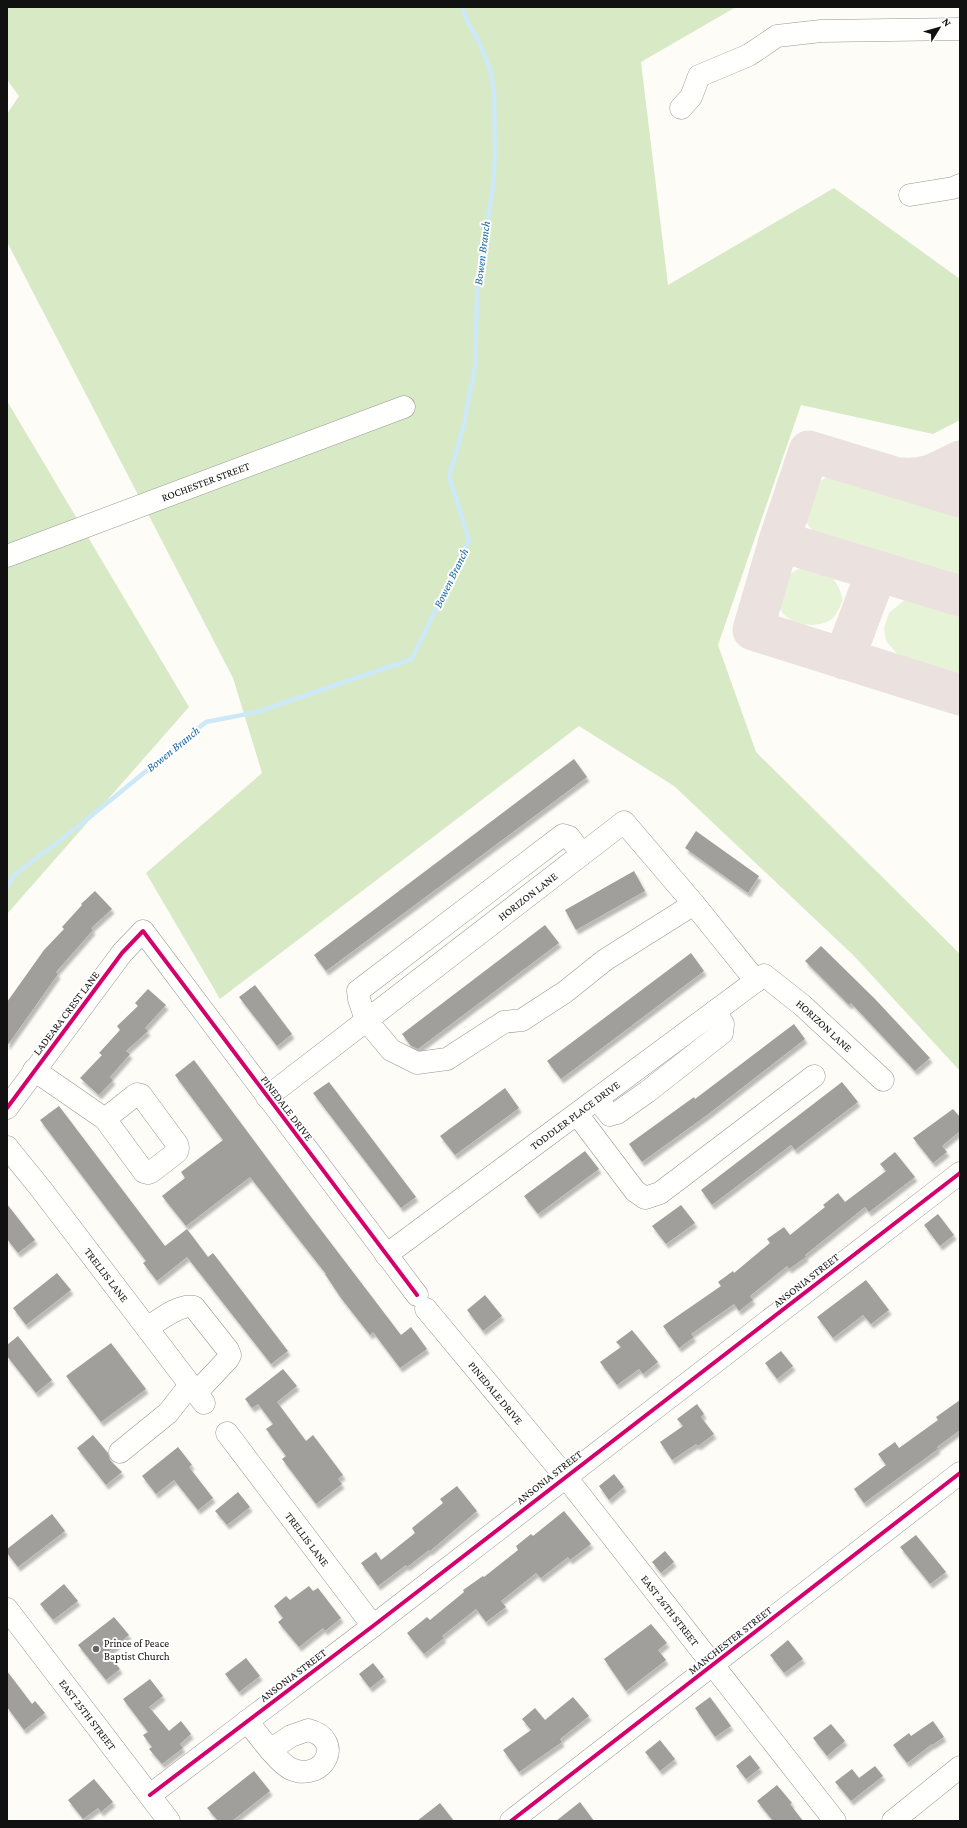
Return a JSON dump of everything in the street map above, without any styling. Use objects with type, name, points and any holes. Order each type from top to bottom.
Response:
[{"type":"street","points":[[681,108],[691,97],[699,76],[749,55],[777,36],[821,31],[960,29]]},
{"type":"street","points":[[910,195],[953,188],[960,185]]},
{"type":"street","name":"ROCHESTER STREET","points":[[7,556],[404,407]]},
{"type":"street","name":"HORIZON LANE","points":[[267,1097],[624,822],[760,978],[802,1005],[882,1080]]},
{"type":"street","points":[[366,1020],[391,1050],[417,1064],[447,1059],[504,1022],[522,1020],[565,992],[605,960],[694,904]]},
{"type":"street","name":"LADEARA CREST LANE","points":[[7,1108],[122,953],[143,931]]},
{"type":"street","name":"PINEDALE DRIVE","points":[[143,931],[422,1302],[565,1476]]},
{"type":"street","name":"TODDLER PLACE DRIVE","points":[[386,1255],[760,978]]},
{"type":"street","points":[[34,1070],[105,1119]]},
{"type":"street","points":[[577,1114],[635,1191],[645,1198],[660,1193],[814,1076]]},
{"type":"street","name":"TRELLIS LANE","points":[[7,1147],[197,1394]]},
{"type":"street","name":"ANSONIA STREET","points":[[150,1795],[373,1626],[565,1476],[960,1173]]},
{"type":"street","points":[[120,1452],[168,1413],[197,1394],[230,1355],[228,1350],[194,1307],[189,1306],[180,1308],[147,1328]]},
{"type":"street","name":"TRELLIS LANE","points":[[227,1433],[373,1626]]},
{"type":"street","name":"MANCHESTER STREET","points":[[511,1821],[960,1473]]},
{"type":"street","name":"EAST 26TH STREET","points":[[565,1476],[712,1666],[835,1821]]},
{"type":"street","name":"EAST 25TH STREET","points":[[7,1609],[169,1821]]},
{"type":"street","points":[[247,1721],[270,1750]]},
{"type":"street","points":[[893,1821],[960,1767]]},
{"type":"green space","points":[[7,7],[736,7],[641,62],[668,285],[834,188],[960,279],[960,420],[933,434],[801,405],[718,645],[756,752],[960,954],[960,1071],[854,956],[674,786],[579,726],[220,999],[146,873],[262,773],[233,678],[7,242],[7,114],[19,96],[7,80]]},
{"type":"green space","points":[[7,401],[189,707],[7,914]]},
{"type":"green space","points":[[851,475],[879,481],[960,508],[960,585],[819,539],[805,521],[804,501],[812,487],[825,478]]},
{"type":"green space","points":[[807,566],[821,569],[831,576],[841,593],[843,600],[834,617],[820,624],[804,624],[795,622],[788,618],[779,606],[777,598],[780,585],[784,580],[794,571]]},
{"type":"green space","points":[[907,598],[960,613],[960,676],[900,657],[886,641],[884,628],[889,613]]},
{"type":"building","points":[[574,759],[587,777],[326,971],[314,955]]},
{"type":"building","points":[[696,831],[759,876],[748,893],[685,848]]},
{"type":"building","points":[[634,871],[645,891],[576,930],[565,910]]},
{"type":"building","points":[[95,891],[112,909],[91,928],[93,930],[56,972],[58,974],[7,1046],[7,1002],[44,950],[64,929],[62,927],[82,905],[81,904]]},
{"type":"building","points":[[545,925],[559,943],[418,1049],[411,1046],[402,1034]]},
{"type":"building","points":[[821,946],[875,999],[930,1058],[915,1071],[851,1003],[849,1005],[805,961]]},
{"type":"building","points":[[691,953],[704,971],[561,1079],[547,1061]]},
{"type":"building","points":[[255,985],[292,1034],[277,1046],[239,997]]},
{"type":"building","points":[[148,989],[166,1005],[145,1028],[148,1031],[126,1051],[130,1054],[110,1077],[113,1080],[99,1095],[80,1078],[102,1055],[99,1053],[120,1030],[117,1026],[138,1006],[135,1003]]},
{"type":"building","points":[[794,1024],[805,1039],[707,1115],[642,1162],[629,1144],[694,1097],[695,1099]]},
{"type":"building","points":[[194,1060],[401,1335],[411,1327],[427,1349],[400,1368],[373,1332],[370,1335],[341,1298],[326,1274],[250,1177],[186,1226],[162,1196],[185,1178],[181,1172],[223,1140],[175,1075]]},
{"type":"building","points":[[329,1082],[416,1197],[401,1208],[313,1093]]},
{"type":"building","points":[[842,1082],[858,1102],[795,1150],[791,1145],[712,1205],[701,1190]]},
{"type":"building","points":[[505,1088],[519,1108],[455,1155],[440,1136]]},
{"type":"building","points":[[59,1106],[165,1246],[187,1229],[208,1257],[213,1253],[288,1351],[271,1364],[187,1257],[157,1281],[143,1263],[146,1261],[40,1120]]},
{"type":"building","points":[[953,1109],[960,1117],[960,1131],[942,1146],[947,1152],[933,1163],[913,1138]]},
{"type":"building","points":[[585,1151],[599,1169],[538,1214],[524,1196]]},
{"type":"building","points":[[895,1152],[915,1177],[869,1212],[865,1207],[805,1255],[806,1257],[789,1269],[787,1266],[750,1296],[753,1300],[739,1311],[734,1304],[691,1334],[694,1337],[679,1348],[663,1326],[721,1286],[718,1282],[733,1271],[734,1273],[770,1243],[767,1239],[784,1227],[790,1235],[825,1207],[823,1205],[838,1193],[845,1202],[886,1171],[880,1164]]},
{"type":"building","points":[[7,1204],[35,1240],[18,1253],[7,1239]]},
{"type":"building","points":[[681,1205],[695,1223],[666,1244],[652,1226]]},
{"type":"building","points":[[938,1214],[954,1235],[940,1246],[924,1225]]},
{"type":"building","points":[[57,1273],[71,1290],[26,1325],[13,1308]]},
{"type":"building","points":[[866,1280],[889,1310],[871,1324],[863,1315],[833,1338],[817,1317]]},
{"type":"building","points":[[485,1295],[502,1316],[483,1331],[467,1310]]},
{"type":"building","points":[[632,1330],[658,1362],[643,1374],[639,1369],[617,1385],[600,1362],[621,1347],[616,1342]]},
{"type":"building","points":[[18,1336],[52,1380],[36,1393],[7,1356],[7,1345]]},
{"type":"building","points":[[111,1343],[146,1389],[101,1422],[66,1376]]},
{"type":"building","points":[[781,1351],[793,1366],[777,1379],[765,1363]]},
{"type":"building","points":[[283,1369],[297,1386],[277,1402],[306,1441],[313,1435],[343,1475],[338,1479],[342,1484],[316,1504],[282,1459],[286,1456],[266,1429],[273,1424],[258,1404],[252,1408],[245,1399]]},
{"type":"building","points":[[960,1400],[960,1430],[937,1447],[938,1449],[864,1503],[854,1489],[886,1465],[878,1454],[895,1442],[899,1448],[938,1420],[936,1417]]},
{"type":"building","points":[[697,1404],[704,1414],[701,1417],[714,1434],[698,1446],[696,1444],[672,1460],[660,1442],[683,1426],[677,1419]]},
{"type":"building","points":[[93,1435],[108,1453],[110,1460],[122,1472],[106,1485],[77,1448]]},
{"type":"building","points":[[178,1447],[192,1465],[189,1467],[213,1498],[198,1510],[174,1480],[156,1494],[142,1476]]},
{"type":"building","points":[[614,1474],[624,1487],[609,1500],[599,1486]]},
{"type":"building","points":[[457,1486],[477,1511],[430,1551],[429,1550],[407,1567],[406,1565],[378,1586],[361,1563],[376,1552],[381,1560],[415,1533],[412,1528],[443,1503],[440,1499]]},
{"type":"building","points":[[238,1492],[250,1507],[227,1525],[215,1511]]},
{"type":"building","points":[[564,1511],[591,1544],[570,1560],[568,1557],[541,1578],[536,1573],[501,1601],[506,1607],[486,1622],[476,1609],[442,1636],[444,1638],[424,1654],[407,1633],[427,1617],[430,1620],[464,1592],[463,1590],[483,1576],[484,1577],[518,1550],[516,1546],[531,1534],[533,1536]]},
{"type":"building","points":[[52,1514],[65,1531],[18,1567],[7,1553],[7,1549]]},
{"type":"building","points":[[916,1535],[946,1572],[930,1584],[900,1547]]},
{"type":"building","points":[[665,1551],[674,1562],[661,1573],[652,1562]]},
{"type":"building","points":[[64,1584],[78,1601],[53,1620],[40,1604]]},
{"type":"building","points":[[309,1586],[313,1591],[318,1588],[341,1618],[325,1631],[323,1628],[299,1647],[278,1622],[283,1618],[274,1606],[286,1596],[290,1600]]},
{"type":"building","name":"Prince of Peace Baptist Church","points":[[114,1617],[129,1635],[107,1653],[120,1669],[106,1680],[78,1645]]},
{"type":"building","points":[[651,1624],[667,1643],[658,1650],[666,1660],[626,1691],[604,1659]]},
{"type":"building","points":[[788,1640],[803,1659],[784,1673],[770,1655]]},
{"type":"building","points":[[246,1658],[260,1676],[239,1692],[225,1674]]},
{"type":"building","points":[[373,1663],[384,1677],[370,1688],[359,1674]]},
{"type":"building","points":[[7,1671],[32,1704],[35,1701],[45,1713],[24,1730],[7,1707]]},
{"type":"building","points":[[150,1679],[163,1696],[149,1707],[169,1731],[181,1721],[191,1734],[180,1744],[183,1748],[162,1764],[149,1749],[152,1747],[143,1735],[148,1732],[123,1699]]},
{"type":"building","points":[[573,1697],[589,1716],[560,1739],[562,1742],[519,1772],[503,1750],[531,1730],[522,1719],[535,1708],[545,1720]]},
{"type":"building","points":[[710,1697],[731,1726],[715,1737],[695,1708]]},
{"type":"building","points":[[933,1721],[944,1737],[907,1763],[893,1745],[909,1733],[911,1736]]},
{"type":"building","points":[[831,1724],[845,1741],[827,1756],[813,1738]]},
{"type":"building","points":[[660,1740],[675,1759],[660,1771],[645,1752]]},
{"type":"building","points":[[750,1755],[760,1768],[746,1779],[736,1766]]},
{"type":"building","points":[[875,1766],[883,1776],[851,1801],[835,1782],[852,1769],[859,1778]]},
{"type":"building","points":[[254,1771],[270,1791],[232,1821],[218,1821],[207,1808]]},
{"type":"building","points":[[94,1779],[113,1802],[101,1812],[98,1808],[83,1819],[68,1800]]},
{"type":"building","points":[[777,1785],[792,1803],[790,1804],[803,1821],[773,1821],[757,1801]]},
{"type":"building","points":[[580,1802],[594,1821],[556,1821]]},
{"type":"building","points":[[440,1803],[454,1821],[417,1821]]},
{"type":"waterway","name":"Bowen Branch","points":[[7,887],[14,875],[79,826],[206,722],[257,712],[412,659],[469,540],[449,477],[464,425],[475,365],[477,294],[493,185],[495,155],[494,93],[490,69],[462,7]]},
{"type":"taxiway","points":[[960,497],[809,451],[779,541],[753,630],[960,695]]},
{"type":"taxiway","points":[[903,478],[919,478],[926,476],[960,461]]},
{"type":"taxiway","points":[[779,541],[960,596]]},
{"type":"taxiway","points":[[844,659],[877,571]]},
{"type":"cycle path","points":[[7,1108],[122,953],[143,931],[417,1295]]},
{"type":"cycle path","points":[[150,1795],[373,1626],[960,1173]]},
{"type":"cycle path","points":[[511,1821],[960,1473]]},
{"type":"place","name":"Prince of Peace Baptist Church","points":[[96,1649]]}]
